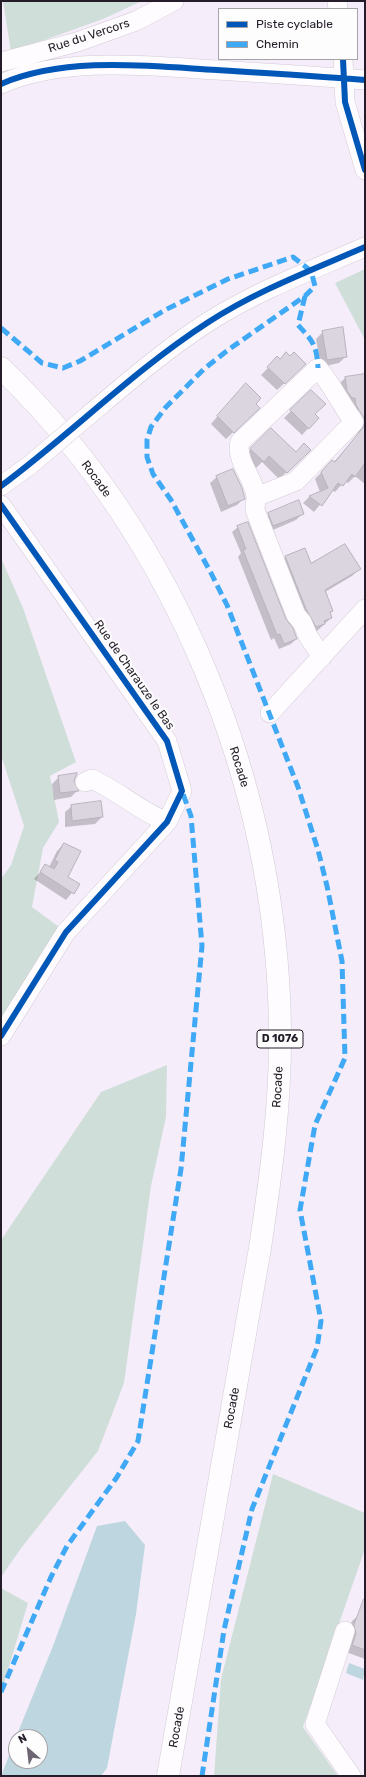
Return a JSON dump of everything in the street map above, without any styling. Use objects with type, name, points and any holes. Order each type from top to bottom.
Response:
[{"type":"main road","name":"Rocade","points":[[1,368],[52,423],[88,466],[158,573],[186,629],[211,685],[231,740],[247,791],[262,851],[271,907],[278,971],[280,1029],[279,1084],[272,1167],[168,1776]]},
{"type":"street","name":"Rue du Vercors","points":[[1,62],[77,42],[136,21],[174,1]]},
{"type":"street","points":[[343,60],[345,102],[365,170]]},
{"type":"street","points":[[1,84],[50,70],[114,64],[365,80]]},
{"type":"street","points":[[1,486],[30,465],[163,354],[208,322],[272,288],[365,247]]},
{"type":"street","points":[[256,497],[296,481],[354,422],[342,405],[330,382],[318,368],[240,442],[238,448],[240,456],[256,491],[255,510],[296,615],[302,622],[308,636],[322,656]]},
{"type":"street","name":"Rue de Charauze le Bas","points":[[1,505],[167,741],[182,791],[167,822],[66,932],[1,1036]]},
{"type":"street","points":[[270,713],[365,609]]},
{"type":"street","points":[[85,782],[92,779],[103,784],[153,816],[167,822]]},
{"type":"street","points":[[345,1631],[315,1724],[351,1776]]},
{"type":"shaded area","points":[[3,1],[142,1],[103,19],[11,52]]},
{"type":"shaded area","points":[[365,269],[365,340],[335,283]]},
{"type":"shaded area","points":[[1,558],[23,608],[76,762],[50,776],[59,822],[43,848],[32,907],[66,932],[1,1036],[1,879],[11,865],[24,826],[1,755]]},
{"type":"shaded area","points":[[167,1065],[166,1117],[151,1186],[124,1383],[98,1451],[22,1547],[1,1577],[1,1240],[101,1092]]},
{"type":"shaded area","points":[[273,1474],[365,1513],[365,1549],[303,1727],[338,1776],[214,1776],[221,1679]]},
{"type":"shaded area","points":[[1,1588],[28,1603],[1,1693]]},
{"type":"water","points":[[125,1521],[145,1545],[136,1614],[107,1768],[101,1776],[1,1776],[8,1758],[8,1769],[48,1769],[48,1729],[19,1729],[53,1646],[97,1526]]},
{"type":"water","points":[[349,1663],[365,1669],[363,1680],[346,1673]]},
{"type":"building","points":[[343,327],[347,357],[327,360],[322,331]]},
{"type":"building","points":[[286,352],[290,356],[294,352],[306,364],[285,384],[267,367],[277,356],[280,359]]},
{"type":"building","points":[[365,374],[365,420],[356,405],[355,398],[352,398],[347,391],[345,377]]},
{"type":"building","points":[[246,383],[261,398],[256,404],[260,408],[234,433],[217,416]]},
{"type":"building","points":[[311,390],[326,404],[315,414],[319,418],[309,429],[290,410]]},
{"type":"building","points":[[365,425],[365,463],[355,477],[352,474],[343,486],[338,483],[322,506],[309,496],[328,488],[321,472],[332,460],[335,462]]},
{"type":"building","points":[[271,428],[296,452],[304,443],[311,450],[287,473],[269,456],[264,462],[250,449]]},
{"type":"building","points":[[233,469],[242,488],[245,499],[228,506],[216,476]]},
{"type":"building","points":[[299,500],[304,514],[273,526],[268,513]]},
{"type":"building","points":[[248,522],[286,619],[293,628],[297,639],[284,644],[280,634],[277,635],[243,550],[246,549],[237,526]]},
{"type":"building","points":[[345,544],[361,569],[325,590],[333,611],[330,612],[332,618],[324,621],[325,624],[316,627],[306,609],[285,556],[305,548],[311,563]]},
{"type":"building","points":[[77,773],[74,781],[79,791],[60,793],[58,776]]},
{"type":"building","points":[[101,801],[103,817],[72,821],[71,805]]},
{"type":"building","points":[[64,843],[81,851],[68,877],[80,884],[74,894],[40,872],[45,864],[54,869],[58,862],[55,860]]},
{"type":"building","points":[[364,1599],[365,1650],[352,1645],[356,1634],[354,1625]]},
{"type":"marked path","points":[[1,328],[42,363],[63,368],[80,361],[165,310],[228,279],[293,257],[311,271],[315,286],[305,296],[228,350],[204,369],[166,407],[151,427],[147,440],[147,457],[153,474],[171,500],[227,605],[298,787],[318,850],[342,961],[345,1058],[315,1125],[300,1210],[321,1321],[317,1348],[252,1509],[224,1630],[202,1776]]},
{"type":"marked path","points":[[305,296],[298,325],[313,344],[317,354],[318,368]]},
{"type":"marked path","points":[[1,1692],[51,1577],[67,1546],[117,1477],[138,1441],[181,1169],[202,946],[191,816],[182,791]]},
{"type":"cycle path","points":[[343,60],[345,102],[365,170]]},
{"type":"cycle path","points":[[1,84],[26,75],[52,69],[108,65],[136,65],[365,80]]},
{"type":"cycle path","points":[[1,486],[153,361],[207,323],[226,311],[265,291],[365,247]]},
{"type":"cycle path","points":[[1,505],[167,741],[182,791],[167,822],[66,932],[1,1036]]}]
